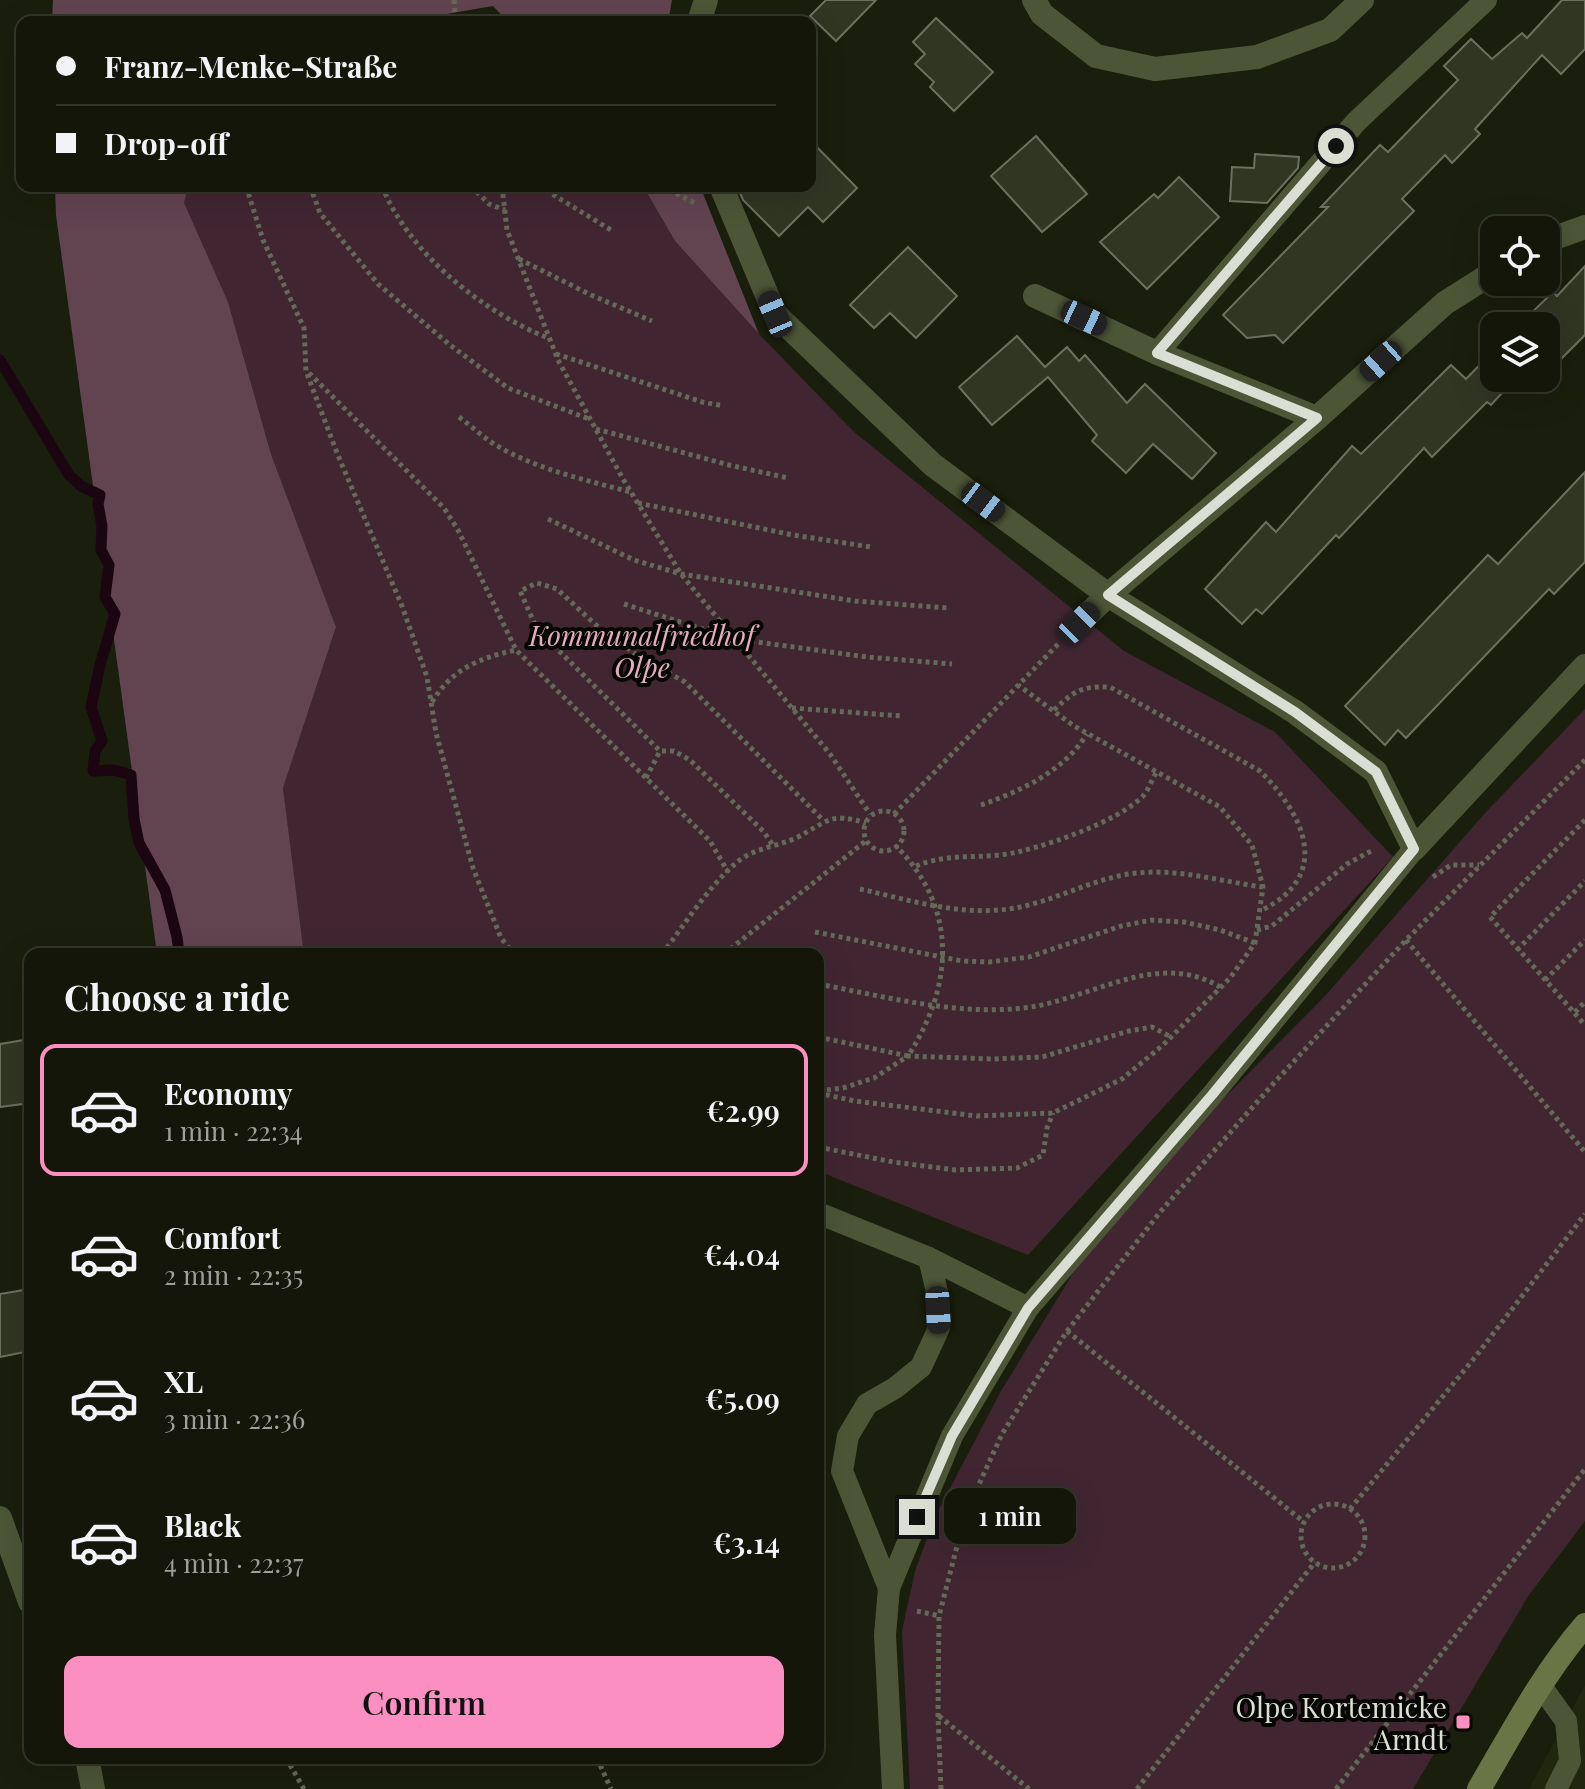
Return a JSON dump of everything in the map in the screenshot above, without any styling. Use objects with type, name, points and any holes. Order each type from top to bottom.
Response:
[{"type":"street","points":[[1034,0],[1042,14],[1096,56],[1155,69],[1257,57],[1330,30],[1362,0]]},
{"type":"street","points":[[724,192],[775,314],[933,465],[1108,595],[1295,712],[1376,772],[1410,841],[1585,666]]},
{"type":"street","points":[[1560,236],[1585,227]]},
{"type":"street","points":[[1079,623],[1445,303],[1480,281]]},
{"type":"street","points":[[1035,296],[1157,353],[1317,418]]},
{"type":"street","points":[[0,1518],[24,1585]]},
{"type":"street","points":[[1479,1789],[1559,1655],[1585,1625]]},
{"type":"street","points":[[88,1764],[93,1789]]},
{"type":"lane","points":[[1157,353],[1356,122],[1486,0]]},
{"type":"lane","points":[[893,1789],[885,1635],[889,1588],[952,1436],[1028,1308],[1212,1095],[1410,841]]},
{"type":"lane","points":[[824,1215],[929,1258],[1028,1308]]},
{"type":"lane","points":[[889,1588],[842,1471],[848,1436],[867,1404],[895,1388],[921,1367],[939,1328],[937,1292],[929,1258]]},
{"type":"lane","points":[[1540,1685],[1566,1721],[1570,1761],[1556,1789]]},
{"type":"path","points":[[248,192],[263,240],[304,328],[306,371],[402,606],[427,677],[453,802],[473,868],[501,938],[509,948]]},
{"type":"path","points":[[312,192],[320,213],[370,275],[450,345],[508,388],[590,419]]},
{"type":"path","points":[[384,192],[391,208],[420,248],[460,285],[515,325],[549,339]]},
{"type":"path","points":[[477,192],[489,204],[505,210]]},
{"type":"path","points":[[503,192],[507,230],[549,339],[631,492],[681,574],[830,754],[870,814]]},
{"type":"path","points":[[549,192],[611,230]]},
{"type":"path","points":[[518,258],[591,295],[652,321]]},
{"type":"path","points":[[555,353],[702,402],[724,406]]},
{"type":"path","points":[[306,371],[444,508],[458,530],[516,650],[710,841],[728,872]]},
{"type":"path","points":[[459,417],[521,458],[579,479],[631,492]]},
{"type":"path","points":[[595,429],[788,478]]},
{"type":"path","points":[[637,502],[793,535],[871,547]]},
{"type":"path","points":[[548,519],[634,560],[681,574],[855,601],[948,608]]},
{"type":"path","points":[[772,844],[763,831],[690,760],[674,751],[660,751],[537,629],[520,591],[537,583],[557,589],[596,625],[638,656],[685,682],[824,821]]},
{"type":"path","points":[[624,604],[702,629],[726,628]]},
{"type":"path","points":[[894,814],[1079,623]]},
{"type":"path","points":[[734,639],[867,657],[952,664]]},
{"type":"path","points":[[431,703],[439,690],[460,671],[483,657],[516,650]]},
{"type":"path","points":[[824,1093],[855,1101],[977,1116],[1053,1113],[1122,1079],[1171,1037],[1220,987],[1255,943],[1263,887],[1252,845],[1220,807],[1087,734],[1018,685]]},
{"type":"path","points":[[1054,710],[1086,686],[1110,687],[1260,771],[1275,786],[1297,819],[1307,845],[1305,869],[1291,889],[1279,902],[1260,911]]},
{"type":"path","points":[[791,708],[902,716]]},
{"type":"path","points":[[981,805],[1033,783],[1062,763],[1087,734]]},
{"type":"path","points":[[646,778],[660,751]]},
{"type":"path","points":[[941,1789],[939,1616],[965,1515],[1002,1434],[1067,1331],[1161,1211],[1406,940],[1585,760]]},
{"type":"path","points":[[916,866],[944,857],[1001,855],[1034,848],[1076,833],[1111,818],[1144,795],[1156,773]]},
{"type":"path","points":[[888,810],[903,821],[904,839],[889,852],[871,848],[862,831],[870,814],[888,810]]},
{"type":"path","points":[[667,948],[714,887],[743,857],[795,838],[824,821],[846,817],[866,823]]},
{"type":"path","points":[[1585,820],[1490,917],[1585,1025]]},
{"type":"path","points":[[732,948],[867,840]]},
{"type":"path","points":[[1257,930],[1272,926],[1290,913],[1347,864],[1410,841]]},
{"type":"path","points":[[824,1091],[874,1078],[908,1056],[923,1034],[935,1005],[941,981],[940,916],[916,866],[896,846]]},
{"type":"path","points":[[860,889],[936,905],[999,910],[1034,903],[1102,881],[1143,873],[1206,876],[1263,887]]},
{"type":"path","points":[[1517,950],[1585,881]]},
{"type":"path","points":[[815,932],[989,962],[1029,957],[1121,926],[1152,920],[1184,922],[1255,943]]},
{"type":"path","points":[[1406,940],[1585,1152]]},
{"type":"path","points":[[1545,980],[1585,940]]},
{"type":"path","points":[[824,985],[959,1011],[1031,1007],[1138,976],[1173,972],[1204,977],[1220,987]]},
{"type":"path","points":[[1575,1012],[1585,1002]]},
{"type":"path","points":[[824,1038],[908,1056],[992,1059],[1042,1057],[1152,1027],[1171,1037]]},
{"type":"path","points":[[824,1148],[955,1170],[1017,1168],[1043,1155],[1053,1113]]},
{"type":"path","points":[[1350,1509],[1476,1356],[1585,1214]]},
{"type":"path","points":[[1067,1331],[1304,1522]]},
{"type":"path","points":[[1336,1789],[1585,1469]]},
{"type":"path","points":[[1334,1504],[1350,1509],[1363,1524],[1365,1535],[1361,1551],[1344,1566],[1332,1568],[1315,1562],[1305,1552],[1301,1541],[1304,1522],[1310,1513],[1324,1505],[1334,1504]]},
{"type":"path","points":[[1137,1789],[1315,1562]]},
{"type":"path","points":[[938,1715],[1029,1789]]},
{"type":"path","points":[[289,1764],[304,1789]]},
{"type":"path","points":[[600,1764],[611,1789]]},
{"type":"shaded area","points":[[53,0],[672,0],[669,16],[502,16],[493,6],[435,16],[52,16]]},
{"type":"shaded area","points":[[55,192],[187,192],[184,203],[228,302],[271,454],[336,627],[283,788],[303,948],[156,948]]},
{"type":"shaded area","points":[[646,192],[702,192],[759,334],[675,241]]},
{"type":"shaded area","points":[[1585,1685],[1585,1789],[1529,1789]]},
{"type":"green space","name":"Kommunalfriedhof Olpe","points":[[186,192],[646,192],[675,241],[853,431],[1124,651],[1275,732],[1393,857],[1028,1255],[824,1173],[824,948],[303,948],[283,788],[336,627],[271,454],[228,302],[183,203]]},
{"type":"green space","points":[[1585,709],[1585,1521],[1529,1595],[1413,1789],[910,1789],[902,1631],[915,1571],[936,1515],[1001,1391],[1086,1252],[1216,1106],[1325,996],[1486,812]]},
{"type":"building","points":[[826,0],[876,0],[836,41],[816,22],[816,16],[810,16]]},
{"type":"building","points":[[1562,0],[1585,0],[1585,49],[1561,74],[1542,55],[1475,129],[1480,134],[1452,163],[1445,155],[1402,199],[1414,211],[1283,343],[1275,335],[1247,338],[1223,315],[1328,207],[1321,207],[1380,145],[1388,152],[1458,80],[1444,66],[1471,39],[1492,59],[1522,33],[1527,38]]},
{"type":"building","points":[[936,18],[993,72],[954,111],[930,87],[934,82],[915,64],[925,54],[913,42]]},
{"type":"building","points":[[1036,136],[1087,194],[1042,232],[991,176]]},
{"type":"building","points":[[816,146],[857,188],[823,222],[808,207],[779,236],[743,200],[740,192],[816,192]]},
{"type":"building","points":[[1255,154],[1299,157],[1298,168],[1267,203],[1230,201],[1232,167],[1254,168]]},
{"type":"building","points":[[1179,177],[1219,217],[1147,289],[1100,242],[1154,194],[1158,198]]},
{"type":"building","points":[[908,247],[957,296],[916,338],[890,313],[874,328],[850,305]]},
{"type":"building","points":[[1585,266],[1585,335],[1560,360],[1560,312],[1532,312],[1549,296],[1560,296]]},
{"type":"building","points":[[1017,336],[1045,367],[1067,347],[1079,361],[1085,355],[1127,403],[1145,384],[1216,453],[1192,479],[1153,444],[1126,473],[1092,441],[1097,435],[1048,377],[992,425],[959,387]]},
{"type":"building","points":[[1480,364],[1480,392],[1503,392],[1491,405],[1487,402],[1432,457],[1424,448],[1262,614],[1256,609],[1242,624],[1205,589],[1266,522],[1276,532],[1352,446],[1361,454],[1451,365],[1466,379]]},
{"type":"building","points":[[1585,472],[1585,562],[1554,594],[1549,589],[1406,738],[1398,730],[1385,745],[1345,706],[1488,555],[1498,564]]},
{"type":"building","points":[[24,1040],[24,1104],[0,1107],[0,1044]]},
{"type":"building","points":[[24,1290],[24,1352],[0,1357],[0,1294]]},
{"type":"waterway","points":[[0,360],[69,475],[81,486],[100,495],[101,550],[109,565],[105,597],[115,614],[91,707],[102,741],[95,751],[93,771],[114,770],[131,775],[139,843],[165,890],[178,948]]},
{"type":"place","name":"Olpe Kortemicke Arndt","points":[[1463,1722]]},
{"type":"route","points":[[917,1517],[952,1436],[1028,1308],[1212,1095],[1414,849],[1376,772],[1295,712],[1108,595],[1317,418],[1157,353],[1336,146]]}]
